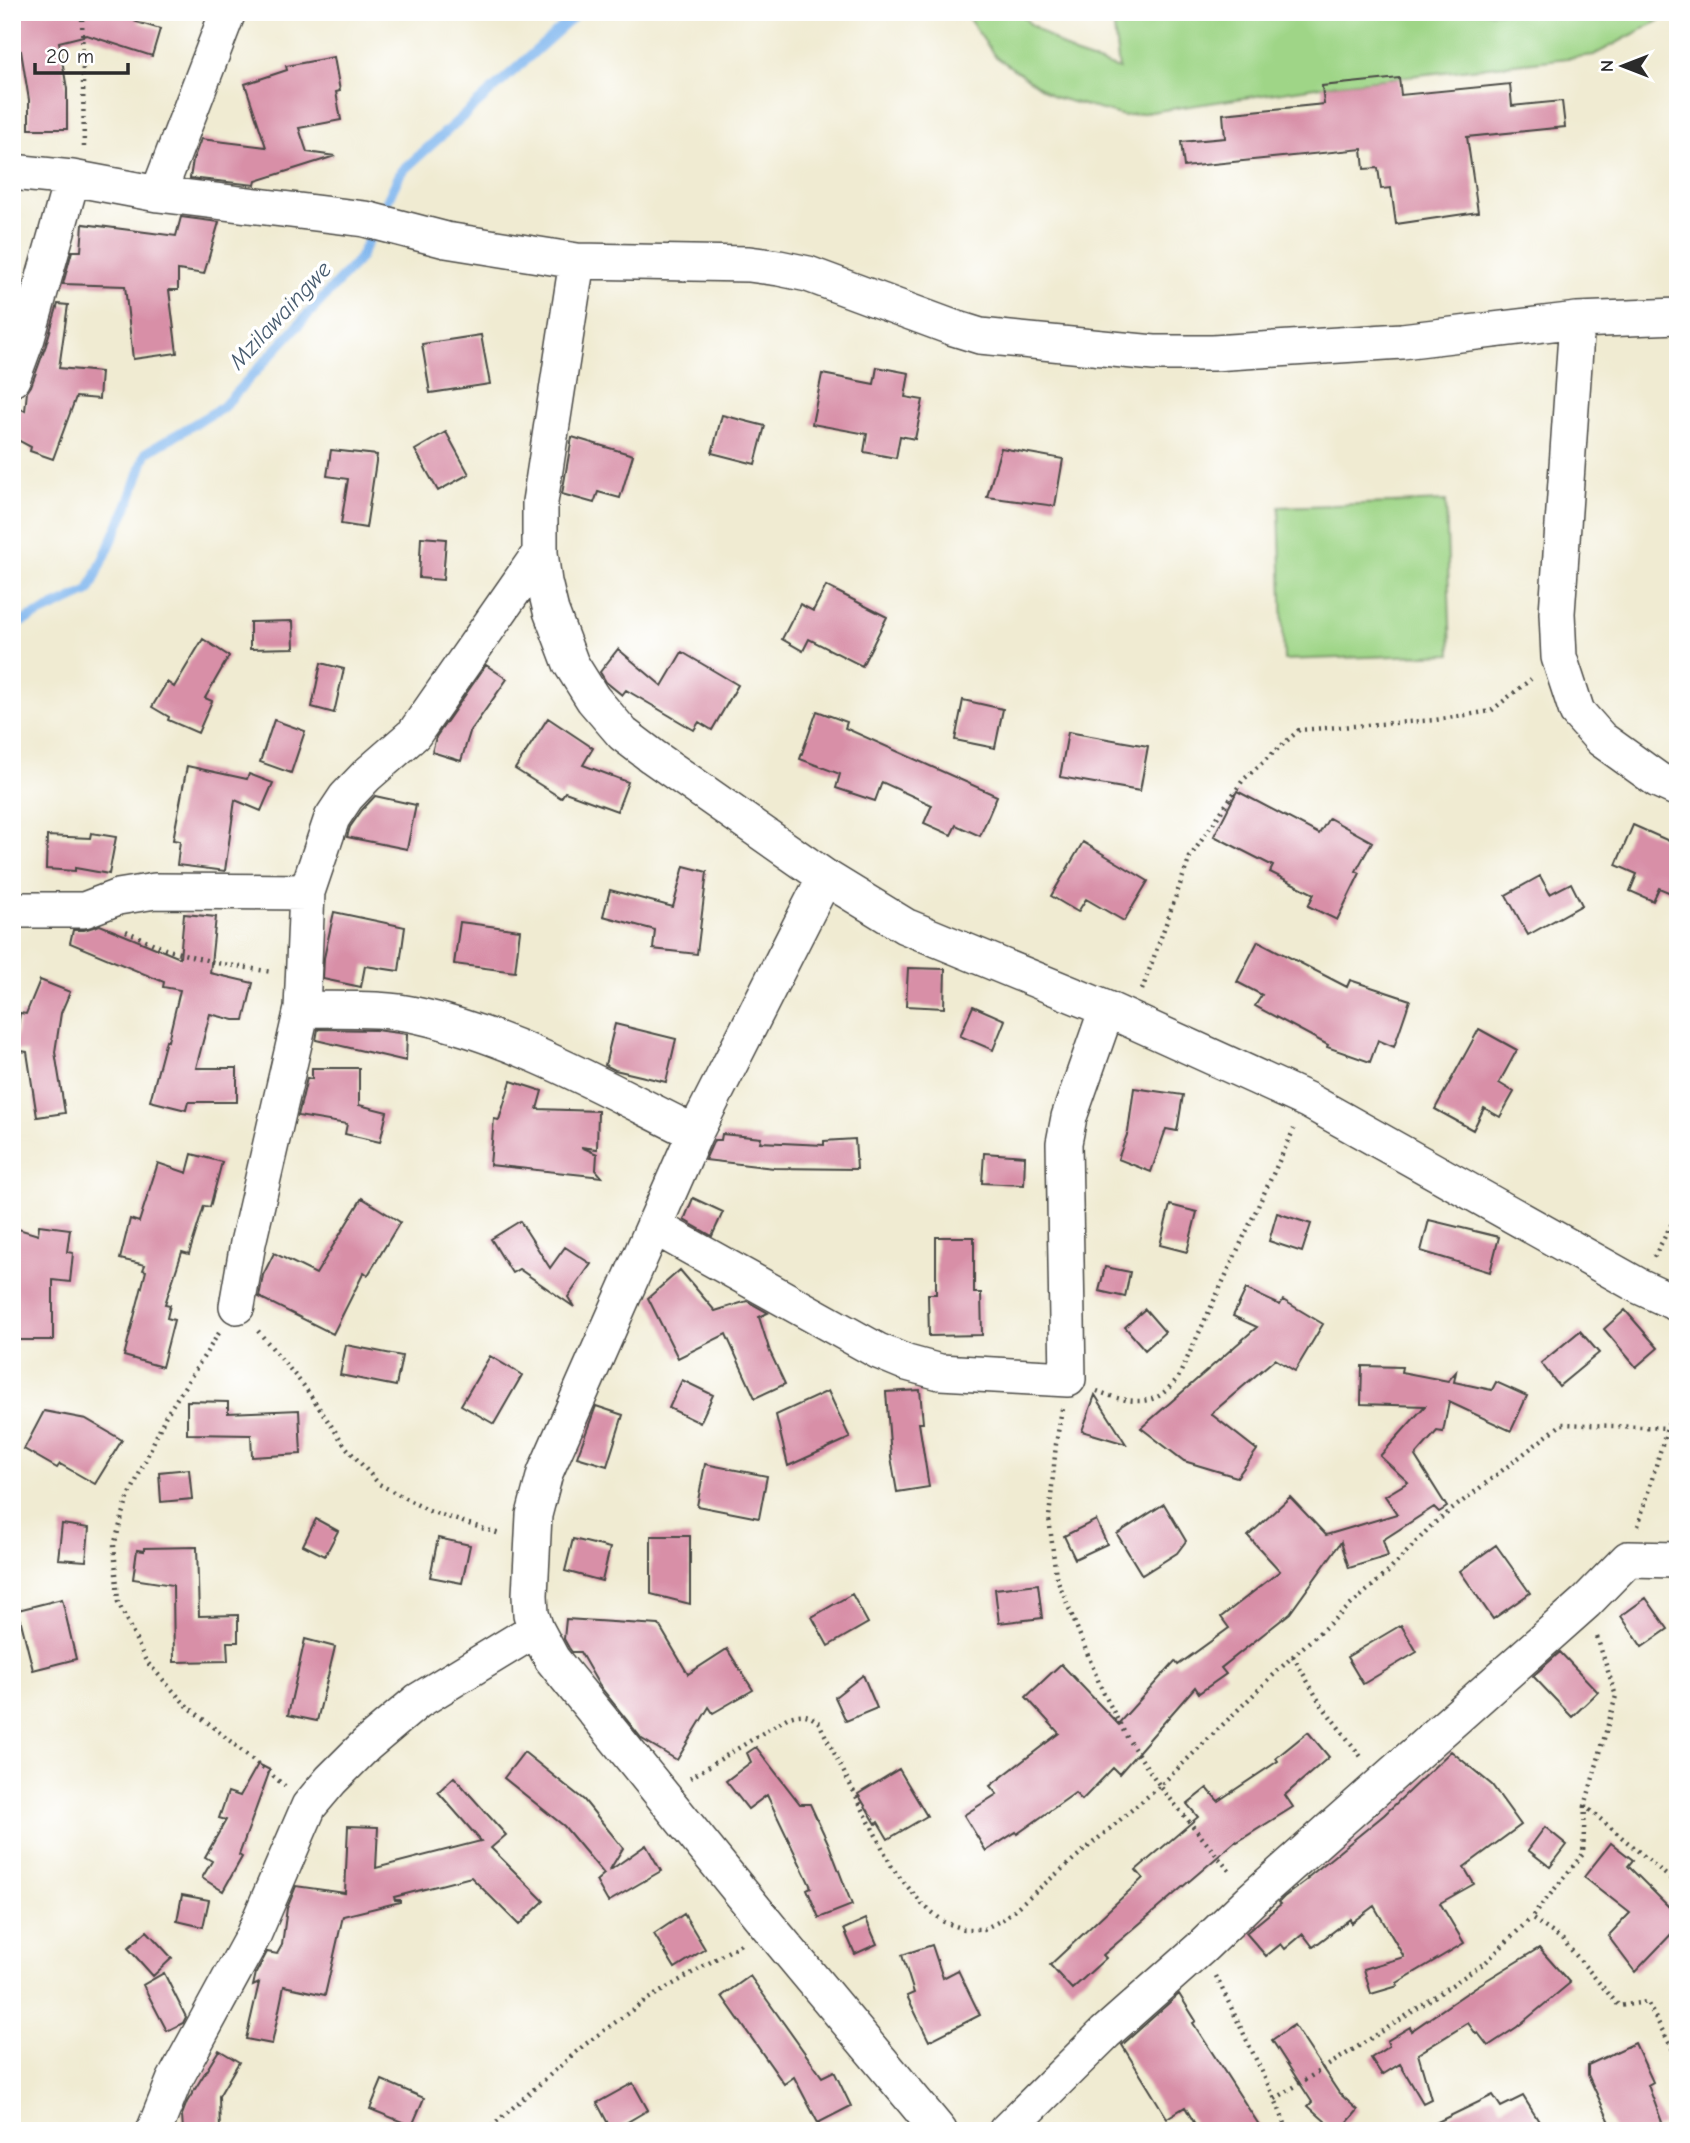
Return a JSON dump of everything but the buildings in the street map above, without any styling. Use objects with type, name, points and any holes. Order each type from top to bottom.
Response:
[{"type":"street","points":[[158,194],[228,12]]},
{"type":"street","points":[[12,172],[78,179],[158,194],[365,219],[456,242],[577,261],[749,264],[779,268],[808,274],[980,336],[1154,353],[1213,353],[1402,341],[1577,320],[1678,316]]},
{"type":"street","points":[[12,379],[78,179]]},
{"type":"street","points":[[577,261],[540,502],[540,553],[551,611],[571,664],[593,699],[623,734],[825,877],[905,926],[1119,1014],[1307,1100],[1639,1286],[1678,1304]]},
{"type":"street","points":[[1577,320],[1557,613],[1559,657],[1577,712],[1601,739],[1658,780],[1678,789]]},
{"type":"street","points":[[237,1306],[303,993],[307,892],[332,818],[346,797],[367,775],[414,734],[540,553]]},
{"type":"street","points":[[825,877],[695,1133],[545,1473],[536,1506],[531,1544],[531,1614],[552,1659],[769,1927],[939,2131]]},
{"type":"street","points":[[12,910],[84,910],[118,897],[155,891],[307,892]]},
{"type":"street","points":[[303,993],[419,1016],[504,1040],[695,1133]]},
{"type":"street","points":[[655,1227],[878,1351],[907,1363],[940,1372],[1068,1379],[1064,1143],[1069,1117],[1119,1014]]},
{"type":"street","points":[[1006,2131],[1104,2033],[1586,1602],[1628,1559],[1678,1560]]},
{"type":"street","points":[[154,2131],[174,2081],[253,1938],[309,1806],[366,1745],[418,1701],[536,1629]]},
{"type":"path","points":[[78,179],[82,12]]},
{"type":"path","points":[[1119,1014],[1190,857],[1242,780],[1298,730],[1434,720],[1491,711],[1559,657]]},
{"type":"path","points":[[84,910],[165,949],[216,963],[303,993]]},
{"type":"path","points":[[1252,1899],[1160,1786],[1129,1741],[1102,1690],[1056,1576],[1049,1518],[1056,1444],[1068,1379],[1112,1397],[1139,1402],[1158,1397],[1178,1378],[1307,1100]]},
{"type":"path","points":[[1639,1286],[1678,1212]]},
{"type":"path","points":[[309,1806],[186,1705],[146,1661],[118,1602],[114,1545],[127,1501],[165,1417],[237,1306],[292,1370],[346,1447],[379,1484],[429,1511],[531,1544]]},
{"type":"path","points":[[1628,1559],[1678,1400]]},
{"type":"path","points":[[663,1795],[787,1718],[802,1713],[809,1714],[819,1723],[892,1869],[922,1904],[944,1922],[964,1929],[984,1929],[1002,1920],[1160,1786],[1293,1656],[1388,1572],[1432,1525],[1562,1424],[1667,1428]]},
{"type":"path","points":[[1275,2099],[1486,1962],[1531,1918],[1583,1854],[1586,1806],[1616,1696],[1586,1602]]},
{"type":"path","points":[[1293,1656],[1320,1703],[1382,1783]]},
{"type":"path","points":[[1586,1806],[1678,1885]]},
{"type":"path","points":[[1531,1918],[1562,1939],[1619,2007],[1647,2002],[1678,2059]]},
{"type":"path","points":[[486,2131],[583,2046],[633,2010],[769,1927]]},
{"type":"path","points":[[1202,1947],[1288,2131]]},
{"type":"green space","points":[[964,12],[1021,12],[1028,22],[1074,54],[1119,69],[1112,12],[1667,12],[1660,20],[1594,55],[1322,86],[1124,116],[1054,97],[995,56]]},
{"type":"green space","points":[[1446,501],[1451,654],[1284,660],[1279,507]]},
{"type":"waterway","name":"Mzilawaingwe","points":[[12,626],[89,591],[130,500],[146,453],[223,407],[359,259],[401,172],[579,12]]}]
